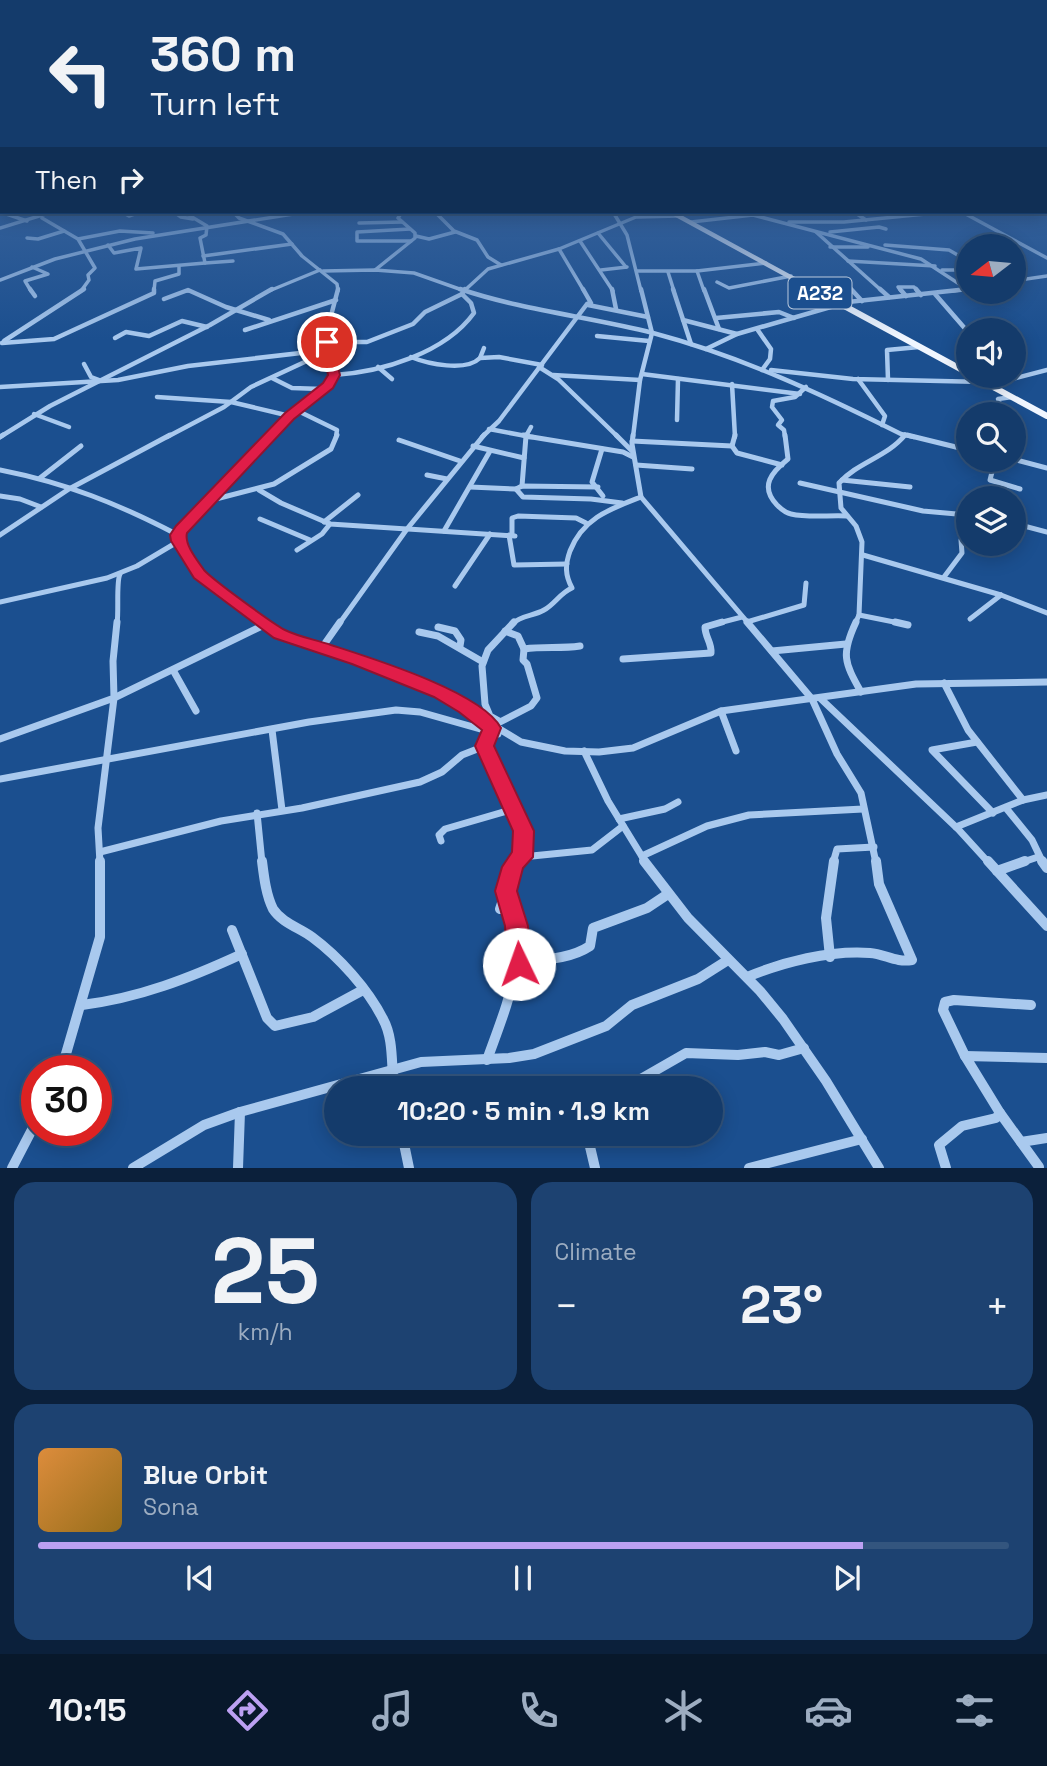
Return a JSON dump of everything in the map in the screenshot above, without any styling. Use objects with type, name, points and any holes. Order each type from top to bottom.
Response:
[{"type":"main road","name":"A232","points":[[705,230],[956,367]]},
{"type":"main road","points":[[996,388],[1047,416]]},
{"type":"street","points":[[0,278],[85,251],[187,230]]},
{"type":"street","points":[[205,263],[200,238],[206,235],[207,230]]},
{"type":"street","points":[[0,602],[90,583],[120,574],[155,558],[178,538],[289,416],[324,389],[334,375],[326,335],[338,288],[292,244],[273,230]]},
{"type":"street","points":[[401,230],[357,232],[357,241],[411,241]]},
{"type":"street","points":[[410,230],[416,236],[429,239],[456,232]]},
{"type":"street","points":[[453,230],[477,240],[488,257],[501,265]]},
{"type":"street","points":[[0,535],[69,489],[231,402],[251,387],[349,342],[368,346],[413,324],[426,311],[463,292],[488,269],[559,249],[606,230]]},
{"type":"street","points":[[625,230],[652,333],[641,377],[632,441],[641,497],[816,699],[956,827],[1047,926]]},
{"type":"street","points":[[809,230],[921,259],[956,281]]},
{"type":"street","points":[[824,233],[856,230]]},
{"type":"street","points":[[3,342],[84,289],[89,280],[88,275],[95,268],[78,239],[64,231],[38,239],[27,238]]},
{"type":"street","points":[[78,239],[120,231],[162,234]]},
{"type":"street","points":[[815,231],[846,261],[879,286],[889,298]]},
{"type":"street","points":[[598,233],[626,267]]},
{"type":"street","points":[[375,270],[416,236]]},
{"type":"street","points":[[580,240],[614,292],[617,309]]},
{"type":"street","points":[[203,256],[292,244]]},
{"type":"street","points":[[108,246],[114,253],[141,248],[136,270],[233,261]]},
{"type":"street","points":[[830,247],[875,246],[949,250],[956,254]]},
{"type":"street","points":[[1026,247],[1047,258]]},
{"type":"street","points":[[321,649],[460,461],[499,421],[587,304],[591,303],[559,249]]},
{"type":"street","points":[[846,261],[935,266]]},
{"type":"street","points":[[601,270],[626,267],[668,272],[697,271],[766,263]]},
{"type":"street","points":[[3,342],[54,339],[112,314],[154,293],[155,281],[179,274],[179,266]]},
{"type":"street","points":[[32,267],[48,274],[25,281],[35,296]]},
{"type":"street","points":[[0,437],[34,414],[207,327],[293,279],[322,271],[375,270],[414,273],[463,292],[579,315],[691,344],[806,387],[905,435],[956,447]]},
{"type":"street","points":[[940,270],[956,270]]},
{"type":"street","points":[[697,271],[719,329]]},
{"type":"street","points":[[668,272],[691,344]]},
{"type":"street","points":[[718,282],[729,288],[790,276]]},
{"type":"street","points":[[1026,279],[1047,276]]},
{"type":"street","points":[[849,287],[862,301]]},
{"type":"street","points":[[906,296],[898,287],[916,287],[921,295]]},
{"type":"street","points":[[163,299],[188,290],[269,320]]},
{"type":"street","points":[[706,349],[737,334],[840,304],[956,290]]},
{"type":"street","points":[[334,375],[348,375],[411,356],[468,322],[474,308],[463,292]]},
{"type":"street","points":[[935,293],[956,318]]},
{"type":"street","points":[[245,330],[336,300]]},
{"type":"street","points":[[587,304],[648,317]]},
{"type":"street","points":[[716,318],[779,312],[794,318]]},
{"type":"street","points":[[683,320],[737,334]]},
{"type":"street","points":[[115,338],[127,332],[149,336],[182,321],[207,327]]},
{"type":"street","points":[[757,328],[771,349],[770,359],[762,370]]},
{"type":"street","points":[[0,335],[3,342]]},
{"type":"street","points":[[597,336],[649,341]]},
{"type":"street","points":[[888,380],[887,350],[919,347]]},
{"type":"street","points":[[481,358],[484,348]]},
{"type":"street","points":[[0,387],[127,379],[188,366],[329,350]]},
{"type":"street","points":[[411,356],[421,361],[469,365],[481,358],[499,357],[541,366],[632,454]]},
{"type":"street","points":[[85,364],[91,377],[101,381]]},
{"type":"street","points":[[378,367],[392,379]]},
{"type":"street","points":[[762,370],[858,379],[956,380]]},
{"type":"street","points":[[1026,373],[1047,370]]},
{"type":"street","points":[[552,375],[678,379],[802,394]]},
{"type":"street","points":[[272,378],[292,388],[324,389]]},
{"type":"street","points":[[677,420],[678,379]]},
{"type":"street","points":[[858,379],[882,410],[885,416],[882,425]]},
{"type":"street","points":[[732,384],[736,432],[732,446]]},
{"type":"street","points":[[806,387],[802,394],[792,399],[773,401],[772,407],[782,420],[778,425],[784,430],[788,460],[771,473],[768,481],[773,501],[781,511],[811,516],[847,516]]},
{"type":"street","points":[[157,397],[231,402],[289,416]]},
{"type":"street","points":[[999,402],[998,399],[1012,397]]},
{"type":"street","points":[[212,500],[259,490],[284,480],[302,466],[321,457],[336,442],[337,430],[296,410]]},
{"type":"street","points":[[34,414],[69,427]]},
{"type":"street","points":[[531,426],[526,436],[519,487],[523,497],[624,503]]},
{"type":"street","points":[[489,429],[632,454]]},
{"type":"street","points":[[861,691],[848,669],[846,644],[859,615],[863,555],[860,533],[841,508],[839,491],[842,480],[865,462],[892,449],[905,435]]},
{"type":"street","points":[[399,440],[460,461]]},
{"type":"street","points":[[632,441],[732,446]]},
{"type":"street","points":[[40,478],[81,446]]},
{"type":"street","points":[[473,446],[524,458]]},
{"type":"street","points":[[732,446],[737,453],[782,465]]},
{"type":"street","points":[[592,481],[602,449]]},
{"type":"street","points":[[444,531],[490,451]]},
{"type":"street","points":[[1026,462],[1047,468]]},
{"type":"street","points":[[636,465],[692,469]]},
{"type":"street","points":[[0,470],[40,478],[123,506],[178,538],[200,575],[280,634],[358,660],[440,693],[465,707],[491,730]]},
{"type":"street","points":[[992,472],[990,480],[1010,486]]},
{"type":"street","points":[[427,475],[447,479]]},
{"type":"street","points":[[842,480],[910,486]]},
{"type":"street","points":[[592,481],[603,496]]},
{"type":"street","points":[[573,487],[592,481]]},
{"type":"street","points":[[800,484],[923,511],[956,515]]},
{"type":"street","points":[[470,487],[598,487]]},
{"type":"street","points":[[259,490],[327,523],[512,535]]},
{"type":"street","points":[[297,550],[322,534],[327,523],[358,495]]},
{"type":"street","points":[[0,496],[20,499],[41,507]]},
{"type":"street","points":[[499,721],[490,716],[485,704],[483,662],[516,620],[546,609],[561,593],[572,588],[565,571],[574,538],[586,523],[641,497]]},
{"type":"street","points":[[567,564],[514,565],[512,518],[576,518],[586,523]]},
{"type":"street","points":[[260,519],[310,540]]},
{"type":"street","points":[[1026,526],[1047,532]]},
{"type":"street","points":[[456,586],[490,534]]},
{"type":"street","points":[[863,555],[944,577],[1047,613]]},
{"type":"street","points":[[944,577],[959,556]]},
{"type":"street","points":[[66,1055],[100,937],[99,828],[114,698],[113,662],[120,600],[117,579],[120,574]]},
{"type":"street","points":[[623,659],[711,653],[713,650],[705,634],[705,627],[804,605],[806,583]]},
{"type":"street","points":[[970,619],[1000,595]]},
{"type":"street","points":[[859,615],[908,625]]},
{"type":"street","points":[[0,739],[114,698],[266,624]]},
{"type":"street","points":[[438,627],[456,631],[461,640],[460,646]]},
{"type":"street","points":[[505,631],[518,636],[524,649],[523,660],[527,664],[537,698],[531,706],[499,721],[491,730],[485,746],[523,831],[522,857]]},
{"type":"street","points":[[419,632],[439,636],[483,662]]},
{"type":"street","points":[[772,651],[846,644]]},
{"type":"street","points":[[524,649],[552,645],[559,649],[580,646]]},
{"type":"street","points":[[173,670],[196,711]]},
{"type":"street","points":[[0,779],[396,710],[420,712],[491,730],[530,746],[584,751],[621,750],[641,746],[721,711],[861,691],[944,683],[1047,682]]},
{"type":"street","points":[[944,683],[952,708],[1023,800]]},
{"type":"street","points":[[747,977],[764,970],[830,957],[868,953],[895,962],[912,960],[880,884],[860,793],[837,754],[816,699]]},
{"type":"street","points":[[721,711],[736,751]]},
{"type":"street","points":[[272,730],[282,810]]},
{"type":"street","points":[[977,742],[932,750],[993,813]]},
{"type":"street","points":[[100,852],[257,813],[420,782],[442,772],[467,752],[485,746]]},
{"type":"street","points":[[584,751],[621,823],[668,894],[700,932],[747,977],[788,1025],[879,1167]]},
{"type":"street","points":[[956,827],[1023,800],[1047,795]]},
{"type":"street","points":[[500,909],[516,860],[522,857],[592,850],[621,823],[678,802]]},
{"type":"street","points":[[642,856],[707,827],[749,815],[863,808]]},
{"type":"street","points":[[1006,808],[1041,852],[1047,868]]},
{"type":"street","points":[[441,841],[439,835],[445,830],[513,809]]},
{"type":"street","points":[[257,813],[259,839],[272,906],[283,920],[300,928],[318,942],[363,990],[386,1026],[392,1076]]},
{"type":"street","points":[[830,957],[825,939],[832,865],[837,849],[874,847]]},
{"type":"street","points":[[997,871],[1041,852]]},
{"type":"street","points":[[487,1060],[519,961],[516,926],[506,891]]},
{"type":"street","points":[[519,961],[565,956],[585,950],[590,946],[593,928],[634,913],[668,894]]},
{"type":"street","points":[[232,930],[267,1018],[275,1026],[313,1017],[363,990]]},
{"type":"street","points":[[82,1005],[122,998],[242,954]]},
{"type":"street","points":[[133,1167],[204,1125],[240,1112],[421,1062],[487,1060],[534,1054],[606,1026],[644,998],[698,979],[728,960]]},
{"type":"street","points":[[1031,1005],[954,1000],[945,1002],[943,1010],[965,1056],[1000,1113],[1039,1167]]},
{"type":"street","points":[[646,1076],[686,1053],[738,1055],[765,1052],[779,1055],[804,1048]]},
{"type":"street","points":[[965,1056],[1047,1058]]},
{"type":"street","points":[[238,1167],[240,1112]]},
{"type":"street","points":[[946,1167],[939,1145],[962,1126],[996,1118],[1000,1113]]},
{"type":"street","points":[[1021,1142],[1047,1138]]},
{"type":"street","points":[[749,1167],[862,1139]]},
{"type":"street","points":[[12,1167],[23,1146]]},
{"type":"street","points":[[405,1146],[409,1167]]},
{"type":"street","points":[[590,1146],[595,1167]]},
{"type":"route","points":[[327,342],[334,367],[334,375],[328,385],[289,416],[182,530],[178,535],[179,541],[200,575],[280,634],[358,660],[440,693],[465,707],[492,728],[485,740],[485,746],[523,831],[522,857],[516,860],[512,867],[506,891],[516,926],[519,964]]}]
